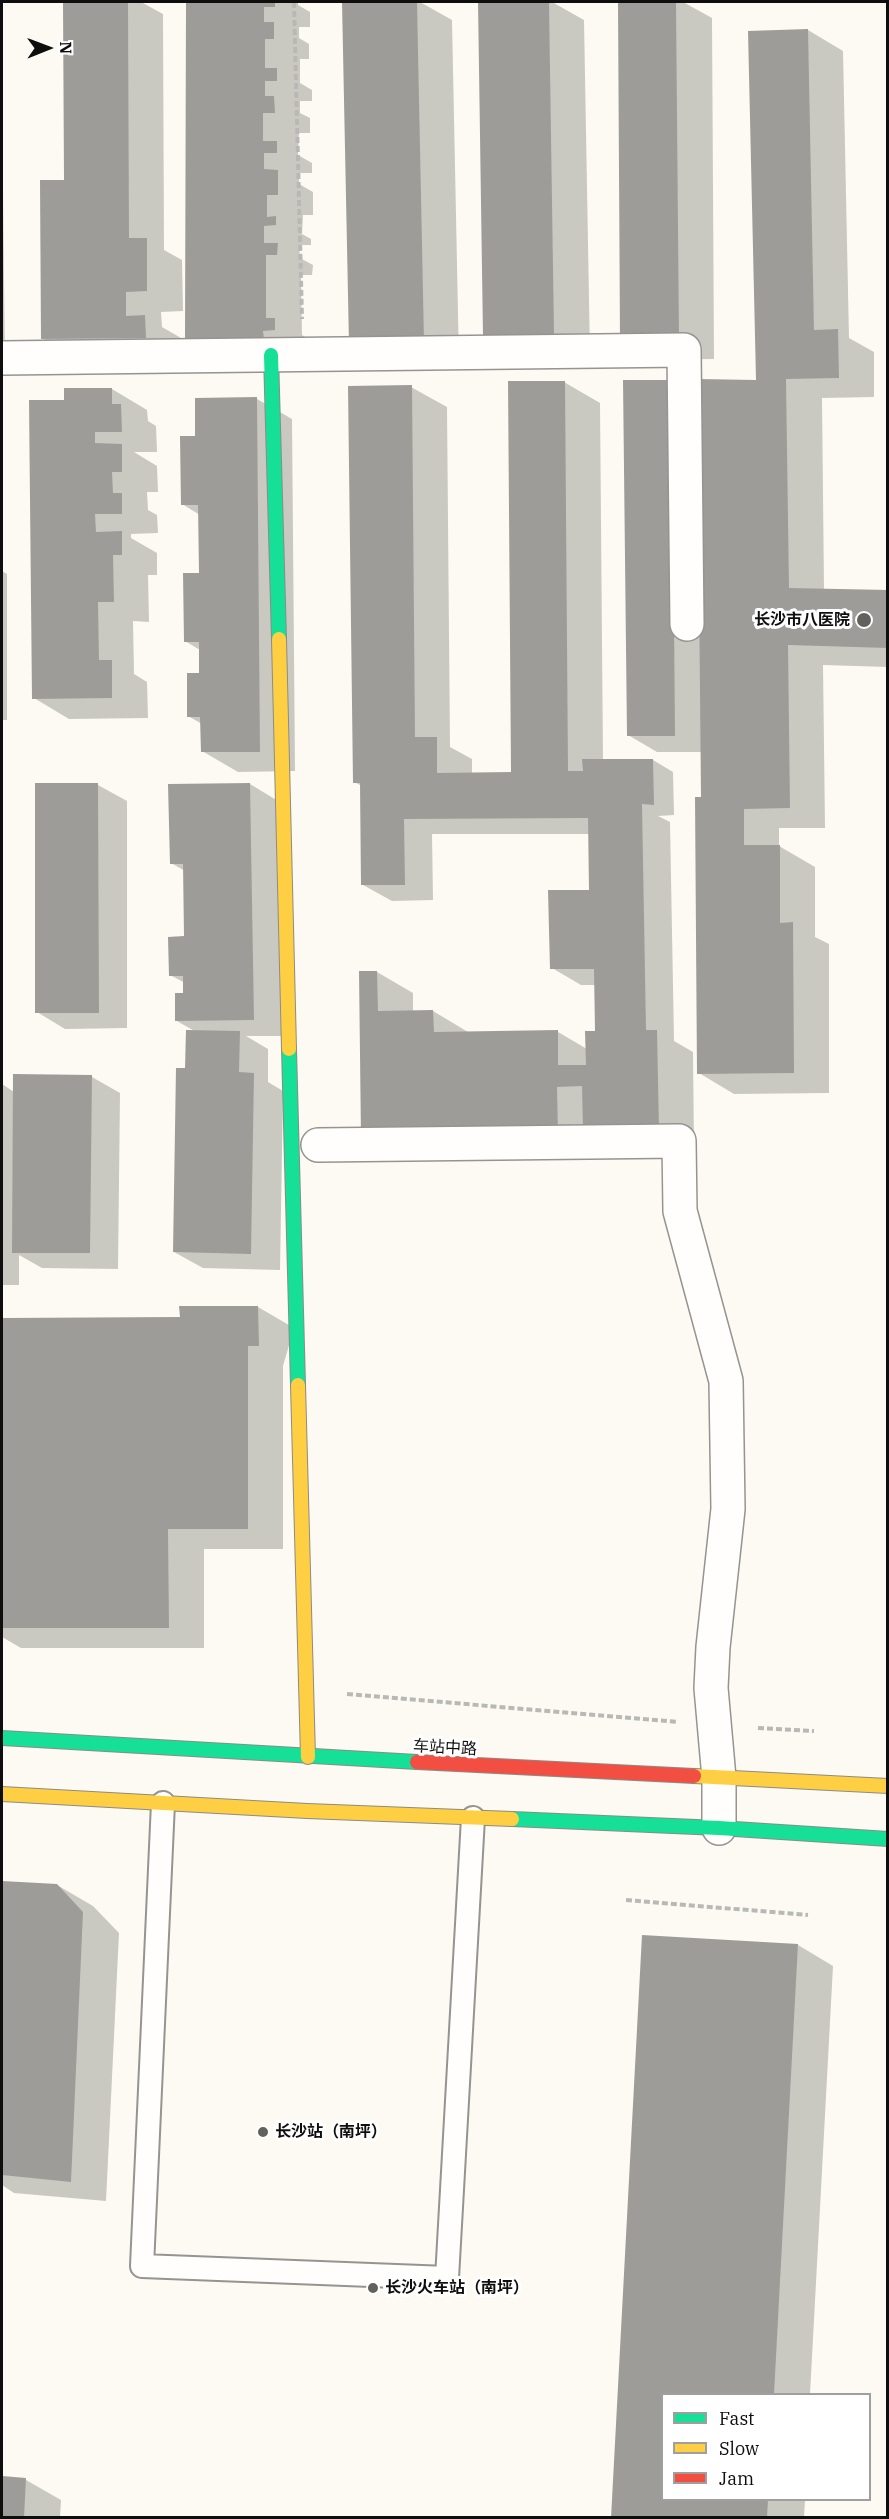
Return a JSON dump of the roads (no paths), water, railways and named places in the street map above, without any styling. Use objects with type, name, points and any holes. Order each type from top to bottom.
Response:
[{"type":"main road","points":[[287,355],[308,1757]]},
{"type":"main road","name":"车站中路","points":[[2,1738],[308,1757],[888,1786]]},
{"type":"main road","points":[[2,1794],[719,1828],[888,1839]]},
{"type":"street","points":[[2,358],[684,350],[687,624]]},
{"type":"street","points":[[318,1145],[679,1142],[680,1211],[726,1381],[728,1509],[713,1647],[711,1688],[719,1778],[719,1828]]},
{"type":"lane","points":[[163,1803],[142,2266],[447,2278],[473,1818]]},
{"type":"place","name":"长沙市八医院","points":[[864,620]]},
{"type":"place","name":"长沙站（南坪）","points":[[263,2132]]},
{"type":"place","name":"长沙火车站（南坪）","points":[[373,2288]]}]
